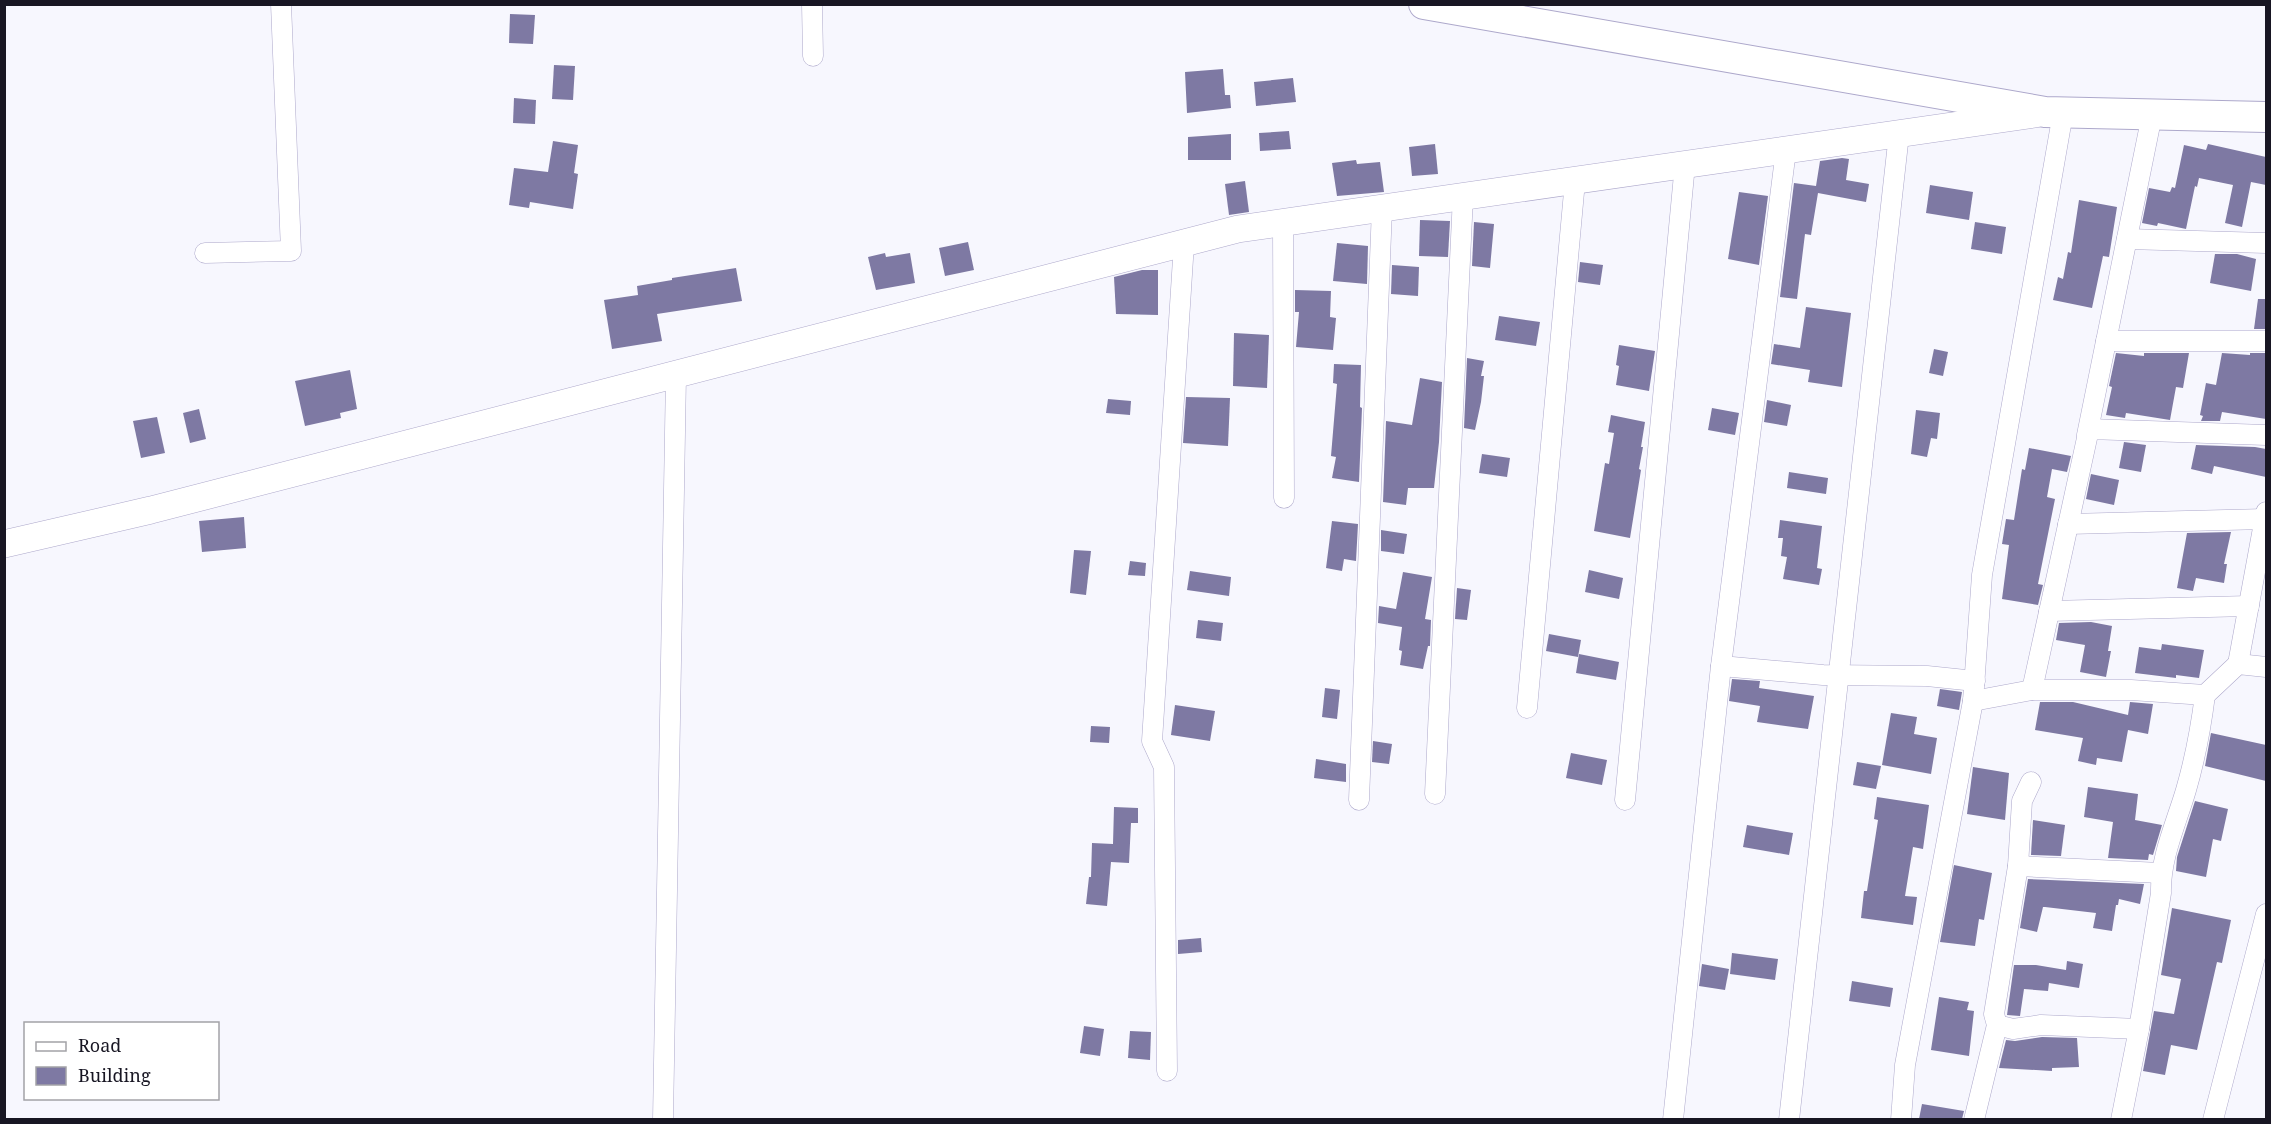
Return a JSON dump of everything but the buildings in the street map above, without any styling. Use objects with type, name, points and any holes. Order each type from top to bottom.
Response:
[{"type":"main road","points":[[1424,4],[2054,113],[2266,117]]},
{"type":"street","points":[[205,253],[291,251],[281,4]]},
{"type":"street","points":[[812,4],[813,56]]},
{"type":"street","points":[[4,544],[151,510],[1238,229],[2054,113],[1982,574],[1973,701],[1905,1065],[1901,1119]]},
{"type":"street","points":[[2032,690],[2152,115]]},
{"type":"street","points":[[1789,1119],[1899,134]]},
{"type":"street","points":[[1673,1119],[1721,666],[1786,150]]},
{"type":"street","points":[[1625,800],[1684,164]]},
{"type":"street","points":[[1527,708],[1575,180]]},
{"type":"street","points":[[1435,794],[1463,196]]},
{"type":"street","points":[[1359,800],[1382,208]]},
{"type":"street","points":[[1282,223],[1284,498]]},
{"type":"street","points":[[2127,239],[2266,243]]},
{"type":"street","points":[[1167,1071],[1164,767],[1152,741],[1184,243]]},
{"type":"street","points":[[2106,341],[2266,341]]},
{"type":"street","points":[[663,1119],[676,375]]},
{"type":"street","points":[[2087,435],[2089,429],[2266,435]]},
{"type":"street","points":[[2068,524],[2266,516],[2238,664],[2205,695],[2201,724],[2186,789],[2160,873],[2161,893],[2139,1029],[2121,1119]]},
{"type":"street","points":[[2049,611],[2249,606]]},
{"type":"street","points":[[2238,664],[2266,667]]},
{"type":"street","points":[[1721,666],[1838,675],[1928,676],[1975,681]]},
{"type":"street","points":[[1973,701],[2032,690],[2131,690],[2205,695]]},
{"type":"street","points":[[1974,1119],[1996,1025],[1994,1014],[2018,866],[2022,801],[2031,782]]},
{"type":"street","points":[[2018,866],[2160,873]]},
{"type":"street","points":[[2213,1119],[2266,914]]},
{"type":"street","points":[[1996,1025],[2013,1029],[2041,1025],[2139,1029]]}]
